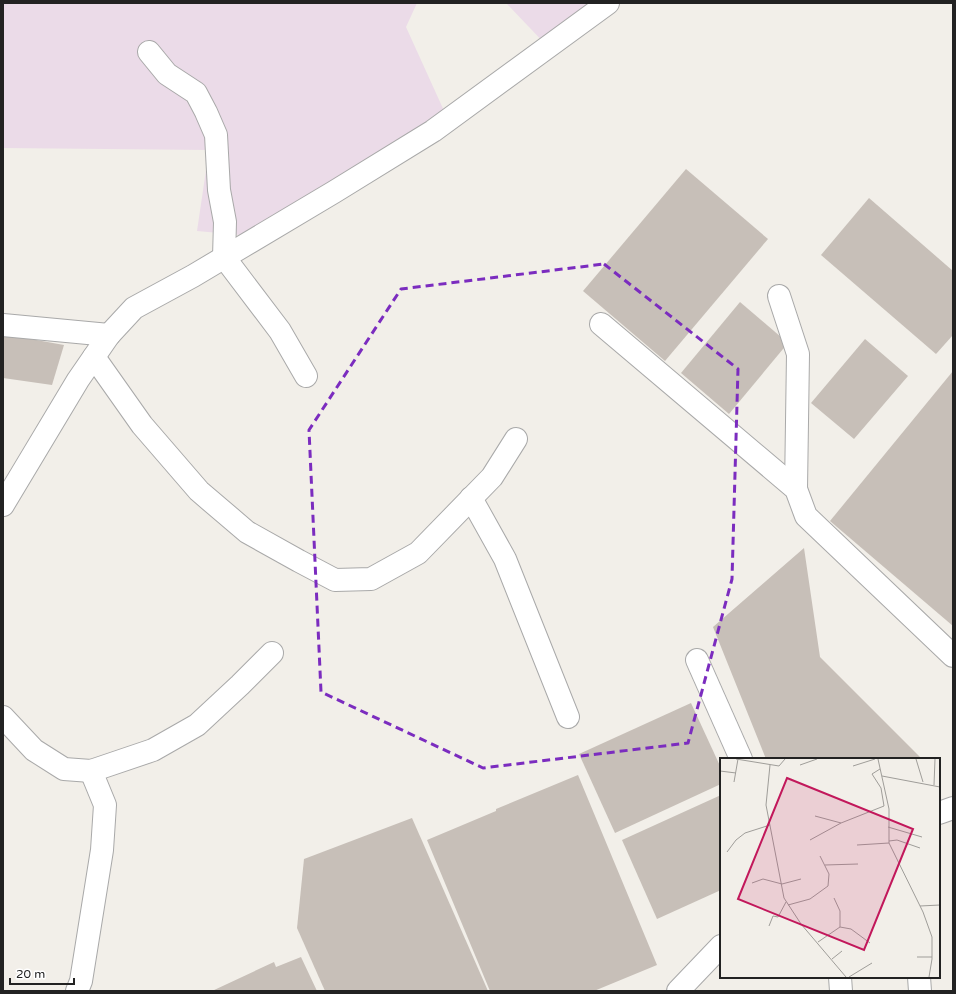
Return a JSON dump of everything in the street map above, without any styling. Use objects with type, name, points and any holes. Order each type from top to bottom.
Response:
[{"type":"street","points":[[3,505],[78,380],[109,335],[134,308],[193,276],[433,131],[595,7]]},
{"type":"street","points":[[149,52],[167,74],[196,93],[206,112],[216,135],[219,190],[225,222],[224,257],[280,331],[306,376]]},
{"type":"street","points":[[778,296],[798,354],[796,490],[806,516],[953,656]]},
{"type":"street","points":[[601,324],[796,490]]},
{"type":"street","points":[[3,325],[109,335]]},
{"type":"street","points":[[94,357],[142,425],[199,491],[247,532],[299,562],[335,580],[371,579],[418,553],[492,477],[516,439]]},
{"type":"street","points":[[471,498],[504,559],[568,717]]},
{"type":"street","points":[[3,717],[34,750],[64,769],[91,771],[153,750],[197,725],[272,653]]},
{"type":"street","points":[[697,660],[741,758]]},
{"type":"street","points":[[77,991],[81,981],[102,850],[105,805],[91,771]]},
{"type":"street","points":[[940,813],[953,808]]},
{"type":"street","points":[[678,991],[720,947]]},
{"type":"street","points":[[840,978],[841,991]]},
{"type":"street","points":[[919,978],[920,991]]},
{"type":"highlighted area","points":[[604,264],[738,369],[732,579],[688,743],[483,768],[321,692],[309,430],[401,289]]},
{"type":"shaded area","points":[[3,3],[417,3],[406,27],[450,124],[252,236],[197,231],[209,150],[3,148]]},
{"type":"shaded area","points":[[506,3],[614,3],[549,48]]},
{"type":"building","points":[[686,169],[768,239],[665,361],[583,291]]},
{"type":"building","points":[[869,198],[953,271],[953,335],[936,354],[821,255]]},
{"type":"building","points":[[740,302],[788,343],[729,414],[681,373]]},
{"type":"building","points":[[3,334],[64,345],[52,385],[3,378]]},
{"type":"building","points":[[865,339],[908,376],[854,439],[811,403]]},
{"type":"building","points":[[953,371],[953,626],[830,521]]},
{"type":"building","points":[[804,548],[820,657],[921,758],[766,758],[713,627]]},
{"type":"building","points":[[691,703],[720,766],[720,784],[615,833],[579,754]]},
{"type":"building","points":[[578,775],[657,965],[594,991],[490,991],[427,840]]},
{"type":"building","points":[[720,795],[720,890],[657,919],[622,840]]},
{"type":"building","points":[[412,818],[488,991],[325,991],[297,928],[304,859]]},
{"type":"building","points":[[301,957],[317,991],[212,991],[274,962],[276,967]]}]
